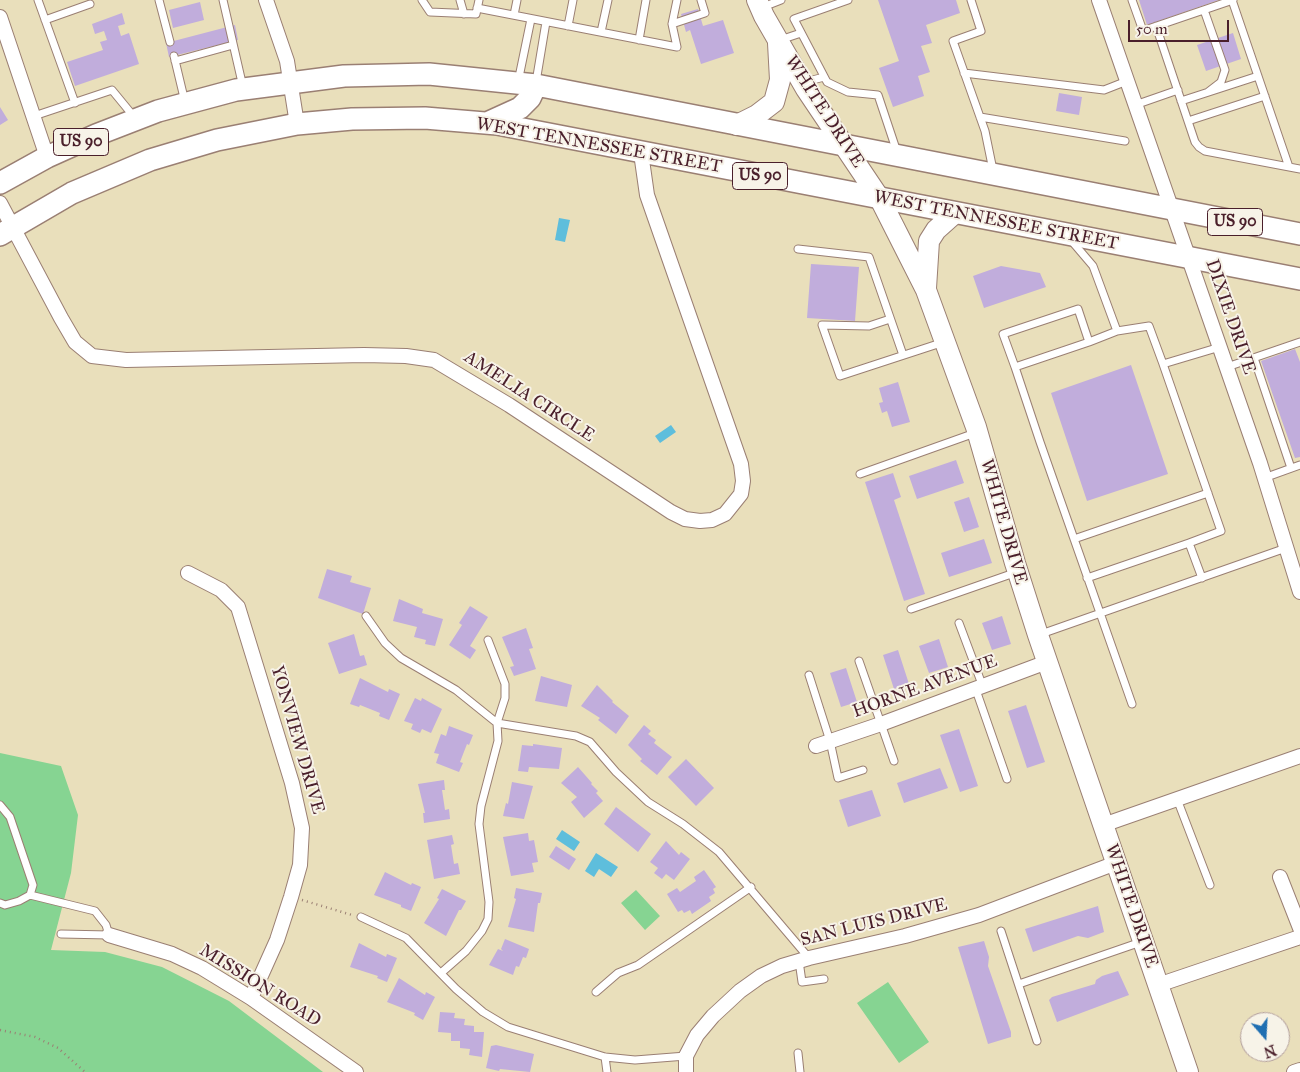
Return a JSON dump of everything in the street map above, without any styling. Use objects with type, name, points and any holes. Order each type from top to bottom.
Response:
[{"type":"main road","name":"US 90","points":[[0,183],[47,157],[137,120],[186,104],[243,89],[344,76],[429,74],[527,84],[1300,234]]},
{"type":"main road","points":[[487,123],[520,108],[530,98],[527,84]]},
{"type":"main road","name":"WEST TENNESSEE STREET","points":[[6,231],[72,193],[150,160],[217,140],[297,124],[352,119],[425,118],[487,123],[1300,279]]},
{"type":"street","points":[[266,0],[286,61],[297,124]]},
{"type":"street","name":"DIXIE DRIVE","points":[[1099,0],[1171,210],[1190,258],[1300,592]]},
{"type":"street","name":"WHITE DRIVE","points":[[759,4],[803,83],[880,199],[926,290],[977,432],[1018,572],[1047,662],[1188,1072]]},
{"type":"street","points":[[0,17],[47,157]]},
{"type":"street","points":[[737,125],[757,115],[774,102],[780,80],[778,41]]},
{"type":"street","name":"AMELIA CIRCLE","points":[[0,203],[6,231],[75,342],[92,356],[126,360],[364,355],[406,356],[434,360],[509,406],[670,512],[693,520],[712,520],[725,514],[741,494],[743,482],[741,464],[647,195],[640,153]]},
{"type":"street","points":[[926,290],[929,241],[936,230],[955,213]]},
{"type":"street","name":"YONVIEW DRIVE","points":[[188,573],[221,590],[238,607],[298,804],[302,828],[300,865],[291,897],[277,940],[251,998]]},
{"type":"street","name":"HORNE AVENUE","points":[[816,746],[980,688],[1047,662]]},
{"type":"street","points":[[1103,825],[1300,756]]},
{"type":"street","name":"SAN LUIS DRIVE","points":[[686,1072],[686,1056],[690,1045],[702,1029],[740,991],[760,976],[804,959],[905,936],[979,915],[1116,863]]},
{"type":"street","points":[[1280,877],[1300,928]]},
{"type":"street","name":"MISSION ROAD","points":[[109,935],[172,954],[202,968],[251,998],[356,1072]]},
{"type":"street","points":[[1158,985],[1300,937]]},
{"type":"street","points":[[1294,1072],[1300,1070]]},
{"type":"lane","points":[[38,0],[75,102]]},
{"type":"lane","points":[[159,0],[170,42]]},
{"type":"lane","points":[[223,0],[243,89]]},
{"type":"lane","points":[[422,0],[430,12],[464,14],[476,14],[479,0]]},
{"type":"lane","points":[[460,0],[464,14]]},
{"type":"lane","points":[[514,15],[516,0]]},
{"type":"lane","points":[[568,26],[573,0]]},
{"type":"lane","points":[[601,32],[608,0]]},
{"type":"lane","points":[[638,40],[646,0]]},
{"type":"lane","points":[[477,8],[677,48],[672,24],[677,0]]},
{"type":"lane","points":[[672,24],[705,13],[701,0]]},
{"type":"lane","points":[[759,4],[781,0]]},
{"type":"lane","points":[[848,0],[794,19],[827,82],[848,92],[878,95],[899,157]]},
{"type":"lane","points":[[971,0],[981,31],[953,41],[980,117],[994,175]]},
{"type":"lane","points":[[1132,0],[1142,28],[1145,30],[1233,0],[1289,167]]},
{"type":"lane","points":[[45,20],[90,4]]},
{"type":"lane","points":[[1204,10],[1225,70],[1221,82],[1208,92]]},
{"type":"lane","points":[[527,84],[531,19]]},
{"type":"lane","points":[[527,84],[546,22]]},
{"type":"lane","points":[[1156,26],[1195,142],[1205,151],[1300,169]]},
{"type":"lane","points":[[778,41],[801,33]]},
{"type":"lane","points":[[186,104],[174,59],[233,45]]},
{"type":"lane","points":[[964,73],[1104,90],[1127,81]]},
{"type":"lane","points":[[1181,101],[1258,76]]},
{"type":"lane","points":[[803,83],[824,77]]},
{"type":"lane","points":[[34,116],[112,90],[137,120]]},
{"type":"lane","points":[[1135,105],[1178,90]]},
{"type":"lane","points":[[1188,121],[1265,96]]},
{"type":"lane","points":[[980,117],[1125,141]]},
{"type":"lane","points":[[1066,235],[1093,266],[1117,331]]},
{"type":"lane","points":[[798,249],[869,257],[903,356]]},
{"type":"lane","points":[[1089,342],[1078,309],[1003,334],[1132,704]]},
{"type":"lane","points":[[890,319],[869,326],[822,325],[840,376],[945,342]]},
{"type":"lane","points":[[1015,367],[1117,331],[1149,326],[1221,531],[1087,578]]},
{"type":"lane","points":[[1227,367],[1300,342]]},
{"type":"lane","points":[[1163,364],[1220,347]]},
{"type":"lane","points":[[1254,358],[1291,468]]},
{"type":"lane","points":[[860,474],[977,432]]},
{"type":"lane","points":[[1264,478],[1300,465]]},
{"type":"lane","points":[[1074,539],[1208,493]]},
{"type":"lane","points":[[1189,543],[1202,578]]},
{"type":"lane","points":[[1038,635],[1286,548]]},
{"type":"lane","points":[[912,609],[1018,572]]},
{"type":"lane","points":[[366,616],[385,643],[400,658],[456,690],[497,723],[576,736],[590,742],[630,786],[648,802],[683,824],[719,852],[750,888],[804,959],[802,982],[824,979]]},
{"type":"lane","points":[[959,623],[1007,779]]},
{"type":"lane","points":[[440,973],[466,951],[482,931],[488,918],[489,902],[479,824],[483,797],[498,741],[497,723],[504,698],[505,684],[488,640]]},
{"type":"lane","points":[[860,661],[894,761]]},
{"type":"lane","points":[[809,675],[830,741],[838,778],[863,770]]},
{"type":"lane","points":[[1177,799],[1210,885]]},
{"type":"lane","points":[[0,805],[10,817],[34,885],[30,895]]},
{"type":"lane","points":[[596,992],[618,973],[638,965],[750,888]]},
{"type":"lane","points":[[0,903],[5,905],[30,895],[95,911],[106,925],[109,935],[61,934]]},
{"type":"lane","points":[[361,917],[406,938],[440,973],[483,1012],[508,1027],[605,1057],[635,1060],[686,1056]]},
{"type":"lane","points":[[1001,931],[1037,1041]]},
{"type":"lane","points":[[1019,984],[1143,941]]},
{"type":"lane","points":[[798,1053],[800,1072]]},
{"type":"lane","points":[[605,1057],[607,1072]]},
{"type":"path","points":[[291,897],[361,917]]},
{"type":"path","points":[[0,1030],[35,1037],[58,1048],[85,1072]]},
{"type":"green space","points":[[0,753],[61,766],[78,815],[71,873],[51,950],[105,952],[162,967],[229,1001],[323,1072],[0,1072]]},
{"type":"green space","points":[[636,890],[660,916],[645,930],[621,903]]},
{"type":"green space","points":[[888,982],[929,1042],[899,1063],[857,1003]]},
{"type":"water","points":[[559,218],[570,220],[565,242],[555,240]]},
{"type":"water","points":[[671,425],[676,432],[660,443],[655,436]]},
{"type":"water","points":[[562,830],[580,842],[574,851],[556,839]]},
{"type":"water","points":[[596,853],[618,867],[611,877],[599,869],[594,877],[585,871]]},
{"type":"building","points":[[878,0],[956,0],[960,13],[926,25],[932,43],[921,46],[930,72],[918,76],[924,96],[893,107],[879,68],[899,61]]},
{"type":"building","points":[[1139,0],[1219,0],[1147,25]]},
{"type":"building","points":[[200,2],[204,20],[173,28],[169,10]]},
{"type":"building","points":[[698,9],[703,26],[723,20],[734,53],[701,64],[690,30],[686,32],[681,14]]},
{"type":"building","points":[[122,13],[125,24],[118,26],[121,36],[129,33],[139,64],[75,86],[67,62],[103,50],[100,42],[107,40],[104,31],[95,34],[92,24]]},
{"type":"building","points":[[235,25],[238,40],[169,57],[166,43]]},
{"type":"building","points":[[1233,33],[1241,59],[1206,71],[1197,45]]},
{"type":"building","points":[[1059,93],[1082,97],[1079,115],[1056,111]]},
{"type":"building","points":[[0,107],[8,120],[0,125]]},
{"type":"building","points":[[811,264],[859,267],[855,321],[807,318]]},
{"type":"building","points":[[1001,266],[1040,273],[1046,287],[984,308],[973,276]]},
{"type":"building","points":[[1295,349],[1300,362],[1300,457],[1295,458],[1261,361]]},
{"type":"building","points":[[1131,365],[1168,474],[1087,501],[1051,393]]},
{"type":"building","points":[[898,382],[910,422],[892,427],[887,411],[882,413],[879,403],[883,402],[879,388]]},
{"type":"building","points":[[956,460],[964,483],[917,499],[909,476]]},
{"type":"building","points":[[893,473],[901,497],[894,500],[925,594],[904,601],[865,482]]},
{"type":"building","points":[[969,497],[979,527],[964,532],[954,502]]},
{"type":"building","points":[[984,539],[992,563],[949,577],[941,553]]},
{"type":"building","points":[[327,569],[352,576],[350,582],[371,588],[363,614],[318,598]]},
{"type":"building","points":[[399,599],[423,609],[422,613],[443,619],[435,646],[425,644],[426,640],[414,637],[417,627],[393,621]]},
{"type":"building","points":[[470,606],[488,617],[470,646],[476,650],[470,659],[449,645],[462,625],[459,623]]},
{"type":"building","points":[[1002,616],[1011,644],[992,650],[982,623]]},
{"type":"building","points":[[526,628],[533,648],[529,649],[536,669],[514,676],[510,667],[514,666],[502,637]]},
{"type":"building","points":[[354,634],[360,656],[364,655],[367,665],[339,674],[328,643]]},
{"type":"building","points":[[939,639],[948,667],[929,673],[919,646]]},
{"type":"building","points":[[898,650],[909,684],[894,689],[883,655]]},
{"type":"building","points":[[846,668],[857,702],[841,707],[830,673]]},
{"type":"building","points":[[541,676],[572,685],[567,707],[535,701]]},
{"type":"building","points":[[360,678],[388,692],[389,689],[400,694],[389,720],[379,716],[380,713],[360,705],[359,707],[350,704]]},
{"type":"building","points":[[597,685],[612,702],[629,716],[616,734],[598,720],[600,718],[581,706]]},
{"type":"building","points":[[415,698],[421,701],[422,698],[442,709],[431,733],[422,729],[420,733],[411,729],[413,724],[404,721]]},
{"type":"building","points":[[1026,705],[1045,762],[1027,768],[1008,711]]},
{"type":"building","points":[[644,725],[651,731],[648,734],[656,740],[654,743],[672,757],[657,775],[640,761],[642,759],[628,745]]},
{"type":"building","points":[[449,726],[473,735],[469,745],[467,744],[460,762],[463,763],[459,772],[436,763],[439,754],[434,753],[441,734],[446,736]]},
{"type":"building","points":[[959,729],[978,786],[960,792],[940,735]]},
{"type":"building","points":[[533,744],[562,748],[559,769],[529,767],[528,772],[518,771],[522,745],[533,746]]},
{"type":"building","points":[[686,759],[714,788],[696,806],[668,777]]},
{"type":"building","points":[[578,767],[598,791],[596,793],[603,801],[584,818],[571,802],[577,797],[561,783]]},
{"type":"building","points":[[940,768],[948,788],[904,803],[897,783]]},
{"type":"building","points":[[444,780],[445,790],[442,790],[445,810],[449,809],[450,819],[424,823],[423,813],[425,813],[418,784]]},
{"type":"building","points":[[512,782],[533,786],[524,819],[503,816],[506,803],[508,804]]},
{"type":"building","points":[[872,790],[881,816],[848,827],[839,800]]},
{"type":"building","points":[[616,807],[651,834],[638,852],[604,824]]},
{"type":"building","points":[[528,833],[529,841],[534,840],[538,862],[532,863],[534,872],[511,876],[503,837]]},
{"type":"building","points":[[452,835],[454,844],[451,845],[454,864],[458,863],[460,874],[434,879],[427,840]]},
{"type":"building","points":[[666,841],[679,855],[681,852],[690,859],[674,880],[666,874],[662,879],[654,873],[658,868],[650,862]]},
{"type":"building","points":[[556,846],[576,859],[569,870],[549,857]]},
{"type":"building","points":[[704,870],[716,887],[713,889],[715,893],[709,897],[711,901],[692,914],[690,910],[684,913],[682,910],[678,912],[667,894],[677,888],[680,892],[696,881],[694,877]]},
{"type":"building","points":[[385,872],[411,885],[412,883],[421,887],[411,911],[401,907],[401,905],[374,895]]},
{"type":"building","points":[[516,888],[542,893],[540,903],[538,903],[534,932],[508,927],[516,899],[514,898]]},
{"type":"building","points":[[442,889],[466,901],[461,910],[459,910],[446,936],[424,923],[439,899],[437,898]]},
{"type":"building","points":[[1098,906],[1104,932],[1088,938],[1078,936],[1033,952],[1025,929]]},
{"type":"building","points":[[505,939],[529,949],[526,958],[523,957],[519,967],[516,966],[513,975],[489,965],[498,949],[503,951],[501,949]]},
{"type":"building","points":[[984,941],[989,957],[988,966],[1011,1032],[1011,1037],[988,1044],[958,947]]},
{"type":"building","points":[[359,943],[386,957],[387,954],[397,958],[387,982],[377,978],[378,976],[350,967]]},
{"type":"building","points":[[1118,971],[1129,995],[1057,1022],[1049,1000],[1052,997],[1095,984],[1096,980],[1102,976]]},
{"type":"building","points":[[399,978],[425,995],[426,992],[435,997],[423,1020],[414,1015],[415,1013],[387,1002]]},
{"type":"building","points":[[440,1012],[455,1013],[454,1018],[465,1019],[464,1025],[474,1026],[474,1032],[484,1032],[482,1057],[469,1055],[470,1049],[460,1048],[460,1041],[451,1041],[451,1033],[438,1032]]},
{"type":"building","points":[[496,1045],[534,1054],[530,1072],[500,1069],[499,1071],[486,1068],[491,1046]]}]
